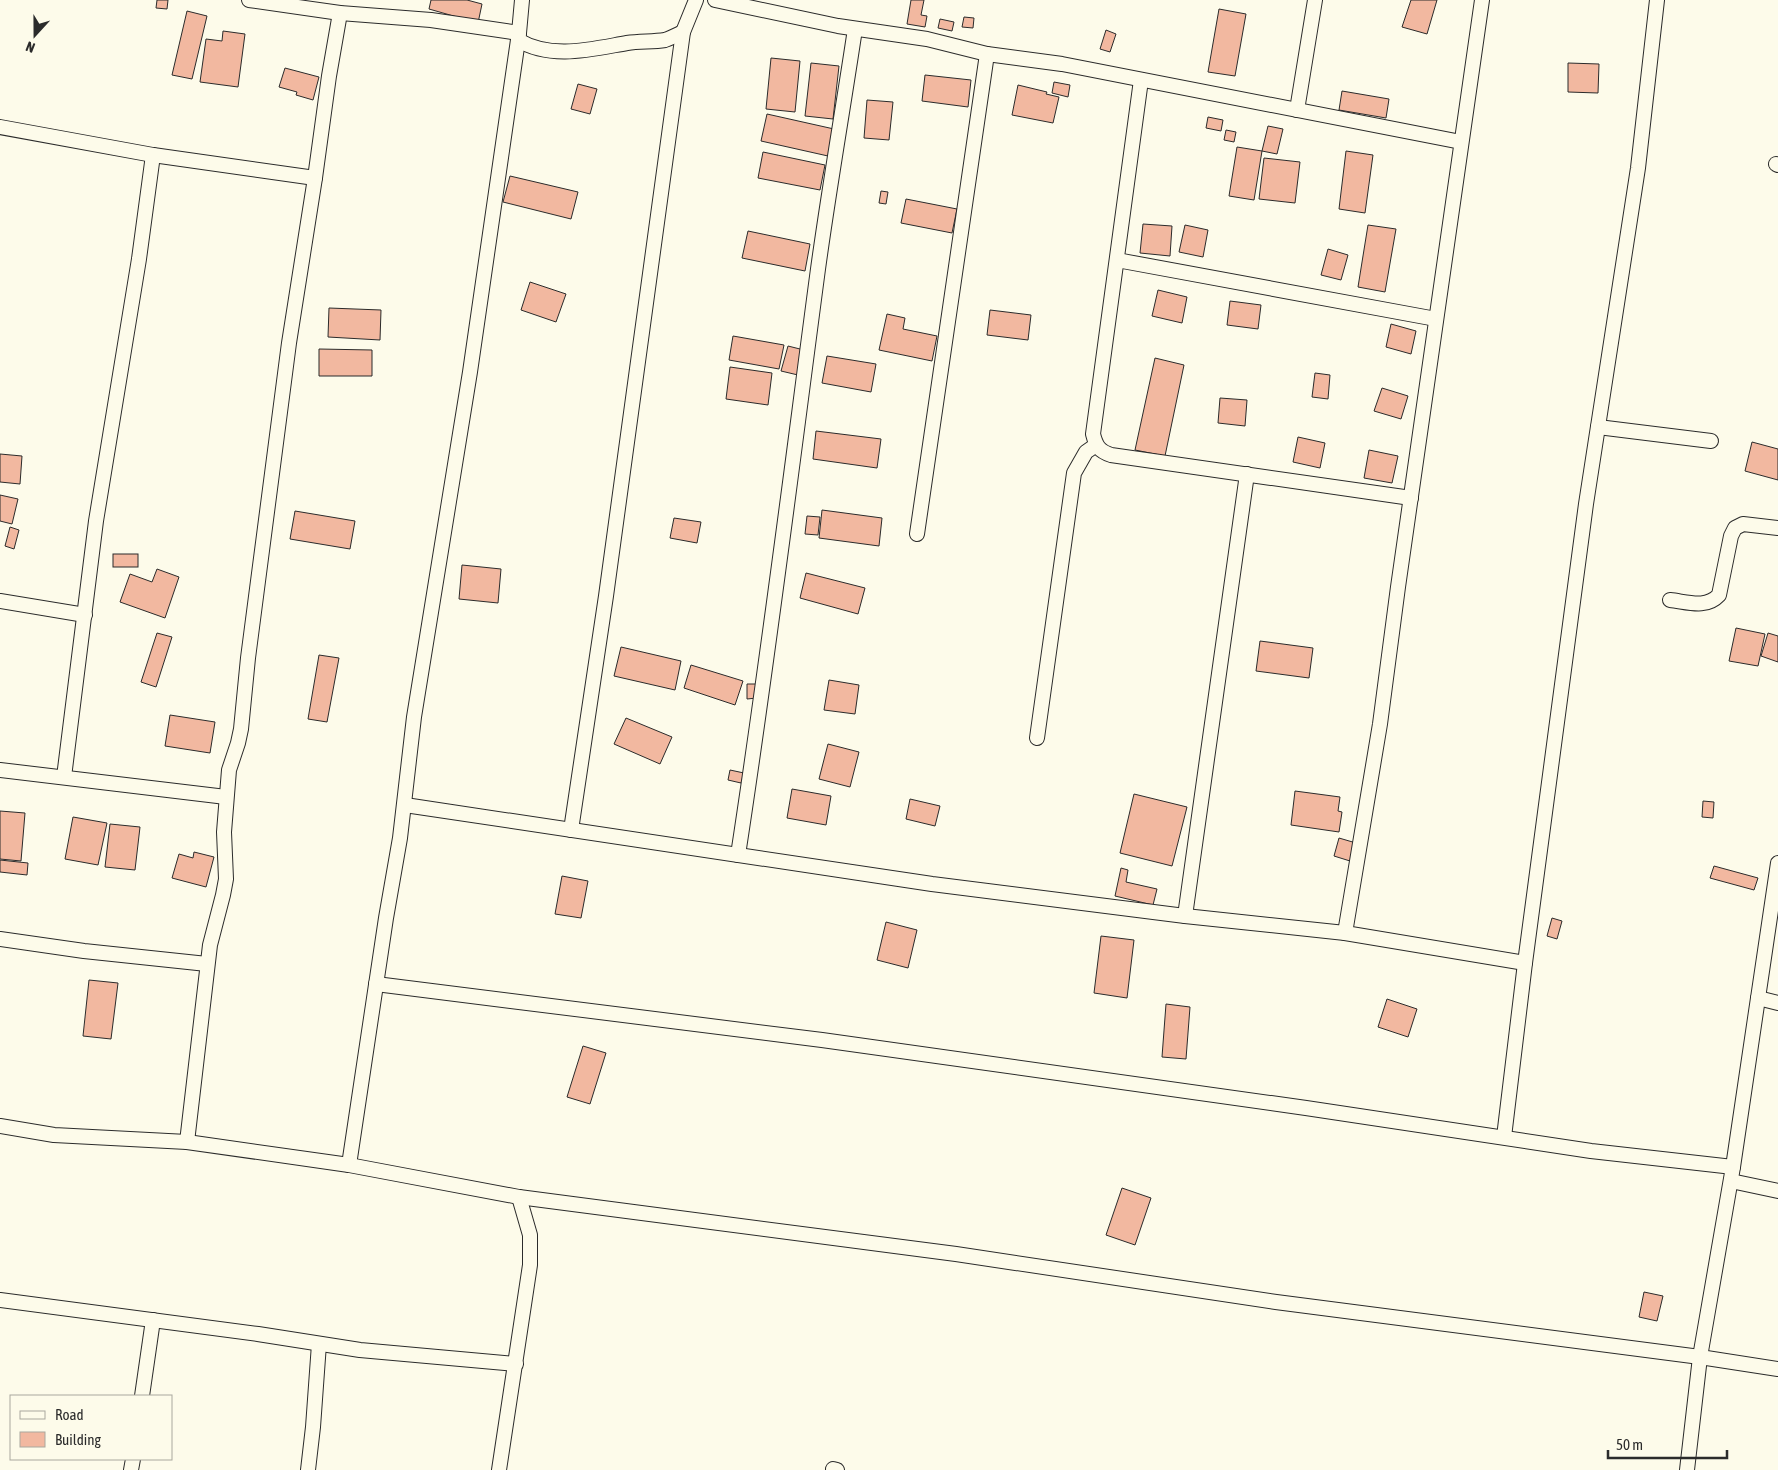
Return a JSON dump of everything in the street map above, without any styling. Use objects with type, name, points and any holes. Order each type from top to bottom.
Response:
[{"type":"street","points":[[249,0],[340,13],[431,20],[519,33]]},
{"type":"street","points":[[522,0],[518,40],[527,45],[554,51],[581,52],[629,43],[666,40],[683,32]]},
{"type":"street","points":[[571,830],[606,596],[683,32],[696,0]]},
{"type":"street","points":[[715,0],[855,29],[928,39],[987,54],[1062,64],[1461,142]]},
{"type":"street","points":[[1297,110],[1316,0]]},
{"type":"street","points":[[1345,933],[1380,724],[1482,0]]},
{"type":"street","points":[[1504,1137],[1525,964],[1598,427],[1638,168],[1657,0]]},
{"type":"street","points":[[187,1142],[207,964],[210,945],[224,895],[226,879],[224,832],[229,770],[238,743],[244,711],[248,658],[288,353],[340,13]]},
{"type":"street","points":[[738,855],[786,523],[819,267],[855,29]]},
{"type":"street","points":[[349,1165],[405,805],[414,717],[470,372],[519,33]]},
{"type":"street","points":[[917,534],[987,54]]},
{"type":"street","points":[[1141,80],[1093,434],[1096,445],[1102,452],[1111,455],[1412,498]]},
{"type":"street","points":[[0,127],[152,155],[315,178]]},
{"type":"street","points":[[64,777],[96,521],[140,259],[152,155]]},
{"type":"street","points":[[1117,260],[1436,319]]},
{"type":"street","points":[[1598,427],[1711,441]]},
{"type":"street","points":[[1037,738],[1074,473],[1086,452],[1096,445]]},
{"type":"street","points":[[1185,916],[1247,474]]},
{"type":"street","points":[[1670,600],[1706,604],[1714,601],[1719,595],[1731,536],[1735,528],[1743,524],[1778,528]]},
{"type":"street","points":[[0,601],[85,615]]},
{"type":"street","points":[[0,770],[226,797]]},
{"type":"street","points":[[405,805],[932,884],[1185,916],[1345,933],[1525,964]]},
{"type":"street","points":[[1687,1470],[1700,1357],[1731,1181],[1778,863]]},
{"type":"street","points":[[0,939],[84,951],[207,964]]},
{"type":"street","points":[[376,984],[822,1040],[1306,1108],[1591,1151],[1733,1167]]},
{"type":"street","points":[[1758,998],[1778,1003]]},
{"type":"street","points":[[0,1126],[54,1135],[187,1142],[349,1165],[519,1197],[956,1254],[1286,1303],[1700,1357],[1778,1370]]},
{"type":"street","points":[[1731,1181],[1778,1191]]},
{"type":"street","points":[[499,1470],[530,1265],[530,1235],[519,1197]]},
{"type":"street","points":[[0,1300],[360,1350],[516,1364]]},
{"type":"street","points":[[142,1395],[153,1320]]},
{"type":"street","points":[[308,1470],[319,1344]]},
{"type":"building","points":[[157,0],[168,0],[167,9],[156,8]]},
{"type":"building","points":[[431,0],[467,0],[482,4],[478,23],[429,9]]},
{"type":"building","points":[[911,0],[924,0],[921,15],[927,16],[925,27],[907,24]]},
{"type":"building","points":[[1411,0],[1437,0],[1427,34],[1402,27]]},
{"type":"building","points":[[1219,9],[1246,14],[1235,76],[1208,72]]},
{"type":"building","points":[[187,11],[207,16],[192,79],[172,75]]},
{"type":"building","points":[[964,17],[974,18],[973,28],[962,27]]},
{"type":"building","points":[[940,19],[954,22],[952,31],[938,28]]},
{"type":"building","points":[[1106,30],[1116,34],[1110,52],[1100,49]]},
{"type":"building","points":[[223,31],[245,34],[238,87],[200,82],[206,39],[222,41]]},
{"type":"building","points":[[771,58],[800,61],[795,112],[766,109]]},
{"type":"building","points":[[811,63],[839,66],[833,119],[805,116]]},
{"type":"building","points":[[1568,63],[1599,64],[1598,93],[1568,92]]},
{"type":"building","points":[[285,68],[319,77],[313,100],[296,95],[297,92],[279,87]]},
{"type":"building","points":[[925,75],[971,80],[968,107],[922,101]]},
{"type":"building","points":[[1054,82],[1070,85],[1068,97],[1052,93]]},
{"type":"building","points":[[578,84],[597,89],[590,114],[571,109]]},
{"type":"building","points":[[1018,85],[1059,97],[1053,123],[1012,115]]},
{"type":"building","points":[[1342,91],[1389,99],[1386,118],[1339,110]]},
{"type":"building","points":[[867,100],[893,102],[889,140],[864,138]]},
{"type":"building","points":[[767,114],[834,129],[828,156],[761,141]]},
{"type":"building","points":[[1208,117],[1223,120],[1221,131],[1206,128]]},
{"type":"building","points":[[1268,126],[1283,129],[1277,154],[1262,151]]},
{"type":"building","points":[[1226,130],[1236,132],[1234,142],[1224,140]]},
{"type":"building","points":[[1237,147],[1262,151],[1254,200],[1229,196]]},
{"type":"building","points":[[1346,151],[1373,155],[1365,213],[1339,209]]},
{"type":"building","points":[[763,152],[825,165],[820,190],[758,178]]},
{"type":"building","points":[[1264,158],[1300,162],[1295,203],[1259,199]]},
{"type":"building","points":[[510,176],[578,192],[571,219],[503,202]]},
{"type":"building","points":[[881,191],[888,192],[886,204],[879,203]]},
{"type":"building","points":[[906,199],[957,209],[952,233],[901,223]]},
{"type":"building","points":[[1143,224],[1172,226],[1170,256],[1140,253]]},
{"type":"building","points":[[1185,225],[1208,230],[1203,257],[1179,252]]},
{"type":"building","points":[[1368,225],[1396,229],[1385,292],[1358,287]]},
{"type":"building","points":[[748,231],[810,244],[805,271],[742,258]]},
{"type":"building","points":[[1328,249],[1348,255],[1341,280],[1321,275]]},
{"type":"building","points":[[530,282],[566,294],[556,322],[521,310]]},
{"type":"building","points":[[1158,290],[1187,297],[1182,323],[1152,316]]},
{"type":"building","points":[[1230,301],[1261,305],[1258,329],[1227,325]]},
{"type":"building","points":[[329,308],[381,310],[380,340],[328,337]]},
{"type":"building","points":[[990,310],[1031,315],[1028,340],[987,335]]},
{"type":"building","points":[[887,314],[905,318],[903,329],[937,336],[932,361],[879,350]]},
{"type":"building","points":[[1391,324],[1416,331],[1411,354],[1386,347]]},
{"type":"building","points":[[733,336],[784,345],[779,369],[729,360]]},
{"type":"building","points":[[788,346],[804,350],[798,375],[781,371]]},
{"type":"building","points":[[319,349],[372,350],[372,376],[319,376]]},
{"type":"building","points":[[827,356],[876,364],[871,392],[822,383]]},
{"type":"building","points":[[1155,358],[1184,365],[1165,456],[1135,450]]},
{"type":"building","points":[[730,367],[772,373],[768,405],[726,399]]},
{"type":"building","points":[[1315,373],[1330,375],[1328,399],[1312,397]]},
{"type":"building","points":[[1382,388],[1408,396],[1401,419],[1374,411]]},
{"type":"building","points":[[1220,398],[1247,400],[1245,426],[1218,423]]},
{"type":"building","points":[[816,431],[881,439],[877,468],[813,459]]},
{"type":"building","points":[[1298,437],[1325,443],[1320,468],[1293,462]]},
{"type":"building","points":[[1752,442],[1778,449],[1778,480],[1745,471]]},
{"type":"building","points":[[1369,450],[1398,456],[1392,483],[1364,478]]},
{"type":"building","points":[[0,454],[22,456],[20,484],[0,482]]},
{"type":"building","points":[[0,495],[18,499],[12,524],[0,521]]},
{"type":"building","points":[[822,510],[882,518],[879,546],[819,538]]},
{"type":"building","points":[[295,511],[355,521],[350,549],[290,539]]},
{"type":"building","points":[[807,516],[820,517],[818,535],[805,534]]},
{"type":"building","points":[[674,518],[701,522],[697,543],[670,538]]},
{"type":"building","points":[[10,527],[19,530],[14,549],[5,546]]},
{"type":"building","points":[[113,554],[138,554],[138,567],[113,567]]},
{"type":"building","points":[[462,565],[501,569],[498,603],[459,599]]},
{"type":"building","points":[[157,569],[179,577],[165,618],[120,602],[130,574],[152,582]]},
{"type":"building","points":[[806,573],[865,588],[858,614],[800,598]]},
{"type":"building","points":[[1736,628],[1765,634],[1758,666],[1729,661]]},
{"type":"building","points":[[157,633],[172,637],[156,687],[141,682]]},
{"type":"building","points":[[1768,633],[1778,636],[1778,662],[1761,656]]},
{"type":"building","points":[[1260,641],[1313,648],[1309,678],[1256,671]]},
{"type":"building","points":[[621,647],[681,661],[675,690],[614,676]]},
{"type":"building","points":[[319,655],[339,658],[327,722],[308,719]]},
{"type":"building","points":[[691,665],[743,681],[735,705],[684,688]]},
{"type":"building","points":[[829,680],[859,685],[855,714],[824,710]]},
{"type":"building","points":[[747,684],[756,684],[757,698],[747,699]]},
{"type":"building","points":[[170,715],[215,722],[210,753],[165,746]]},
{"type":"building","points":[[626,718],[672,737],[660,764],[614,744]]},
{"type":"building","points":[[828,744],[859,752],[850,787],[819,779]]},
{"type":"building","points":[[730,770],[744,773],[741,783],[728,780]]},
{"type":"building","points":[[792,789],[831,796],[826,825],[787,818]]},
{"type":"building","points":[[1295,791],[1340,797],[1338,811],[1342,812],[1339,832],[1291,825]]},
{"type":"building","points":[[1134,794],[1187,807],[1172,866],[1120,853]]},
{"type":"building","points":[[910,799],[940,806],[935,826],[906,819]]},
{"type":"building","points":[[1703,801],[1714,802],[1713,818],[1702,817]]},
{"type":"building","points":[[0,811],[25,813],[21,861],[0,859]]},
{"type":"building","points":[[73,817],[107,823],[98,865],[65,859]]},
{"type":"building","points":[[110,824],[140,827],[135,870],[105,867]]},
{"type":"building","points":[[1339,838],[1356,843],[1350,861],[1334,856]]},
{"type":"building","points":[[194,852],[214,857],[206,887],[172,878],[179,854],[193,858]]},
{"type":"building","points":[[0,860],[28,863],[27,875],[0,872]]},
{"type":"building","points":[[1714,866],[1758,878],[1754,890],[1710,878]]},
{"type":"building","points":[[1121,868],[1128,870],[1126,882],[1157,889],[1153,905],[1115,896]]},
{"type":"building","points":[[562,876],[588,881],[581,918],[555,914]]},
{"type":"building","points":[[1552,918],[1562,921],[1557,939],[1547,936]]},
{"type":"building","points":[[886,922],[917,930],[908,968],[877,960]]},
{"type":"building","points":[[1101,936],[1134,940],[1127,998],[1094,993]]},
{"type":"building","points":[[89,980],[118,983],[111,1039],[83,1036]]},
{"type":"building","points":[[1387,999],[1417,1009],[1408,1037],[1378,1027]]},
{"type":"building","points":[[1166,1004],[1190,1007],[1186,1059],[1162,1057]]},
{"type":"building","points":[[583,1046],[606,1053],[590,1104],[567,1097]]},
{"type":"building","points":[[1122,1188],[1151,1198],[1135,1245],[1106,1235]]},
{"type":"building","points":[[1644,1292],[1663,1296],[1657,1321],[1639,1317]]}]
